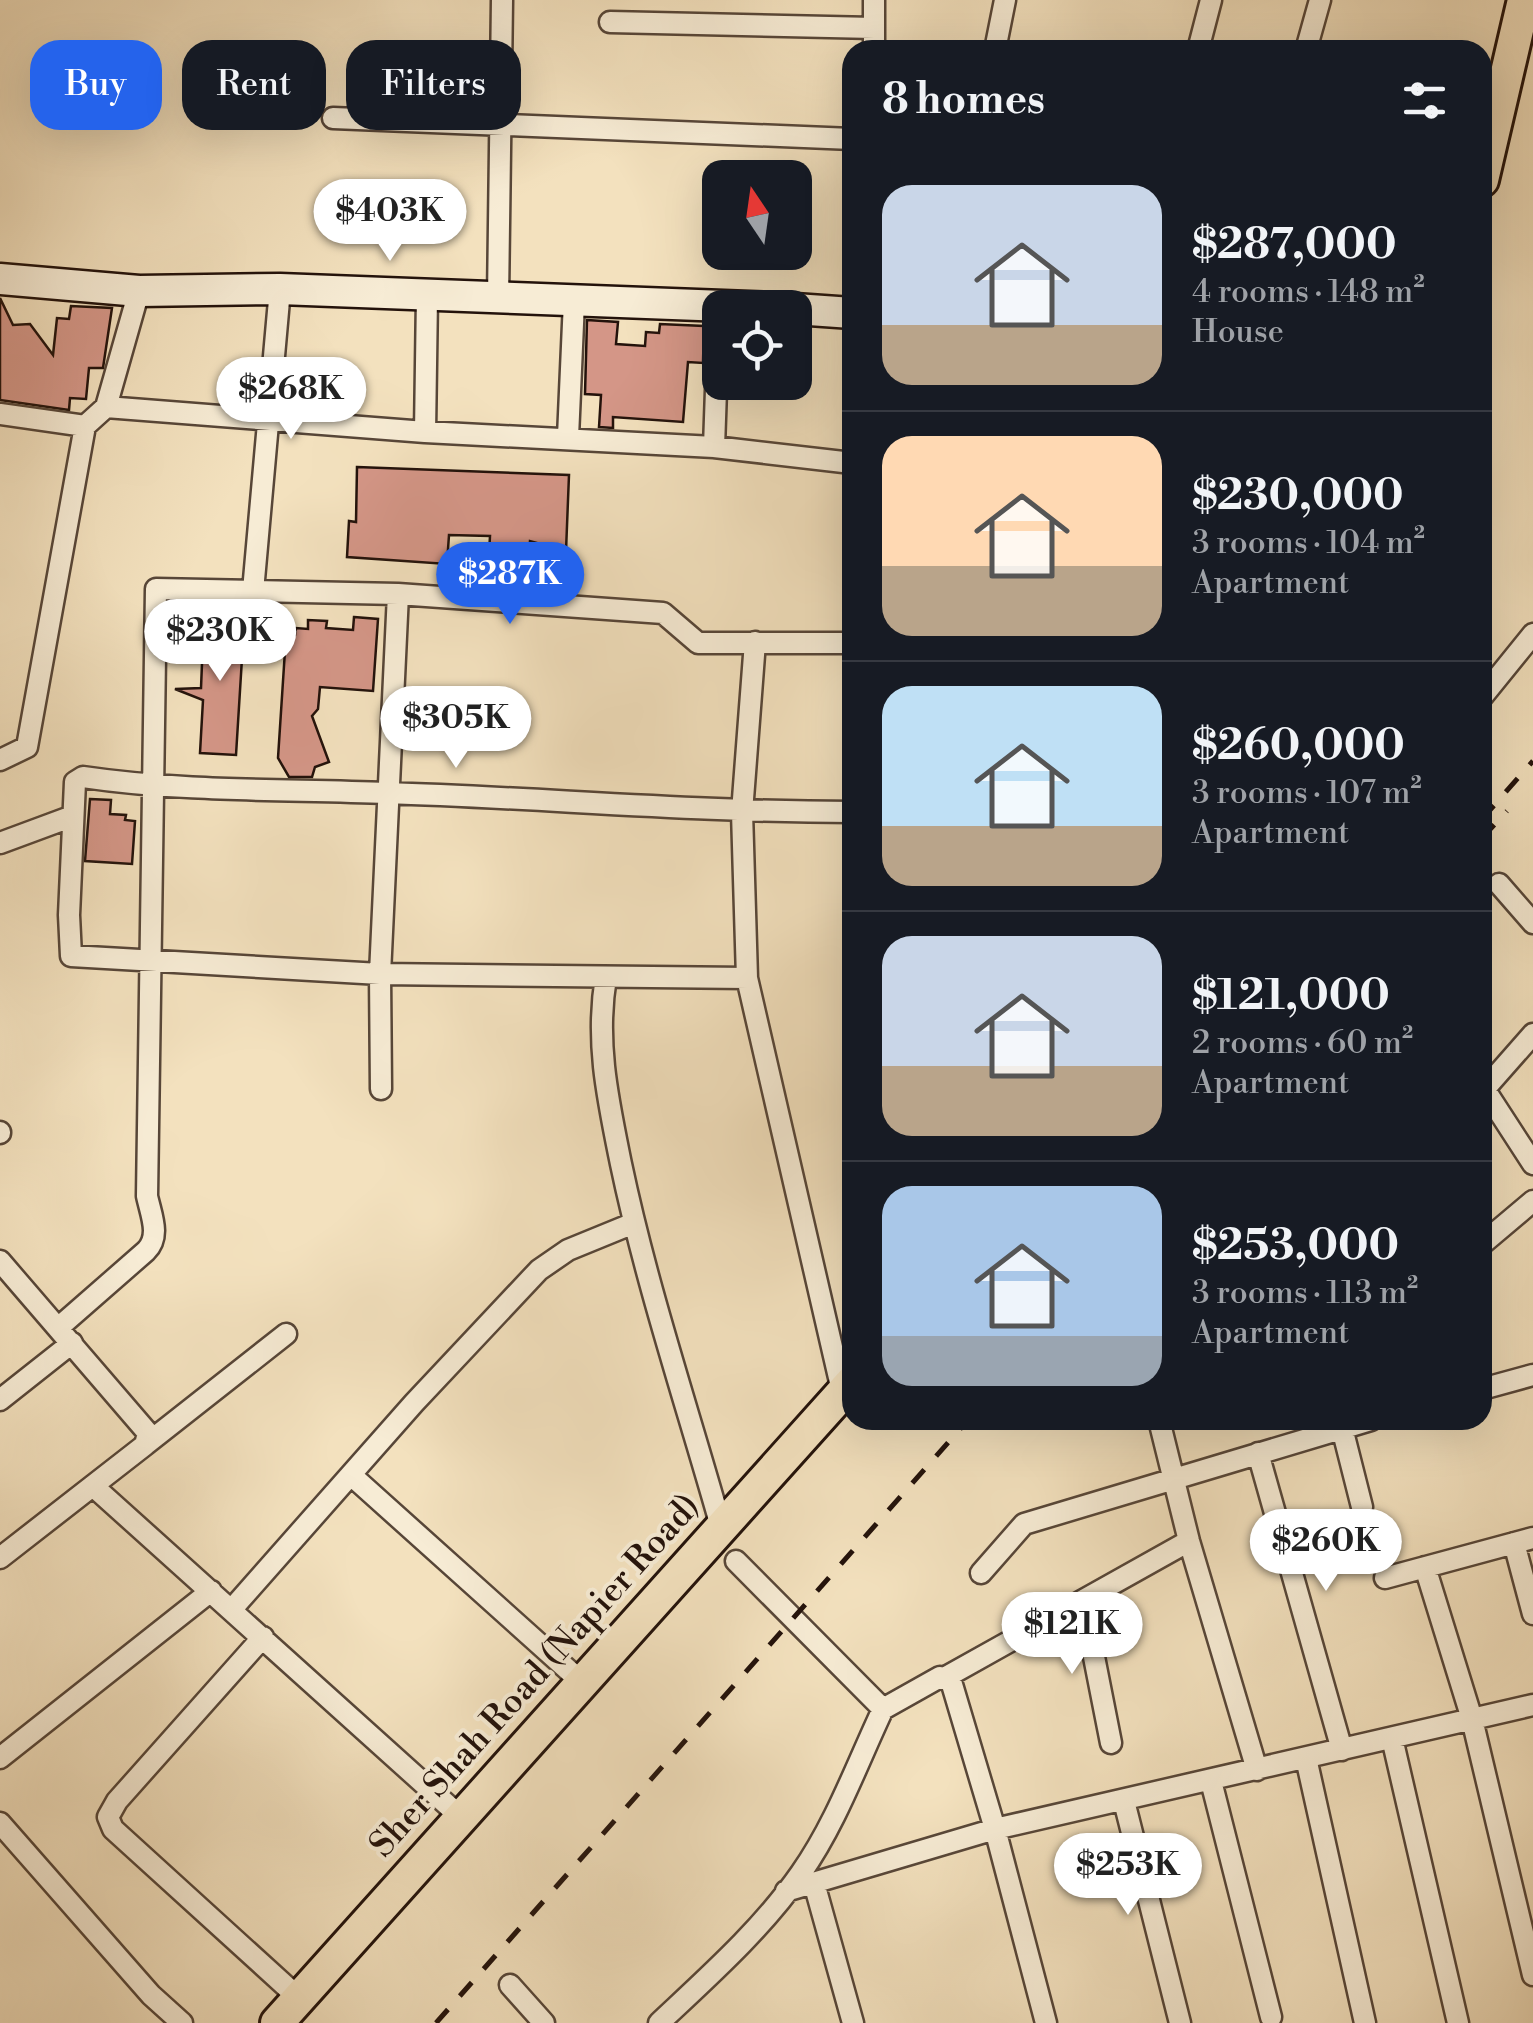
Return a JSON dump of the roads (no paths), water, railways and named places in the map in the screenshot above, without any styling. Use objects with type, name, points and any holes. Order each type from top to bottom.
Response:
[{"type":"main road","points":[[1492,73],[1510,1]]},
{"type":"main road","points":[[1492,116],[1510,1]]},
{"type":"main road","points":[[0,279],[140,291],[280,289],[702,304]]},
{"type":"main road","points":[[812,310],[842,312]]},
{"type":"main road","name":"Sher Shah Road (Napier Road)","points":[[277,2023],[303,1984],[842,1386]]},
{"type":"street","points":[[501,40],[502,0]]},
{"type":"street","points":[[874,0],[874,40]]},
{"type":"street","points":[[997,40],[1005,0]]},
{"type":"street","points":[[1201,40],[1211,0]]},
{"type":"street","points":[[1309,40],[1320,0]]},
{"type":"street","points":[[610,22],[874,28]]},
{"type":"street","points":[[333,118],[346,118]]},
{"type":"street","points":[[521,125],[842,139]]},
{"type":"street","points":[[498,299],[500,130]]},
{"type":"street","points":[[253,591],[280,289]]},
{"type":"street","points":[[0,760],[27,748],[85,426],[106,406],[140,291]]},
{"type":"street","points":[[425,432],[427,296]]},
{"type":"street","points":[[568,438],[574,301]]},
{"type":"street","points":[[714,447],[716,400]]},
{"type":"street","points":[[106,406],[425,432],[714,447],[842,462]]},
{"type":"street","points":[[0,414],[85,426]]},
{"type":"street","points":[[0,1400],[153,1244],[155,1233],[147,1196],[148,963],[156,788],[156,589],[398,594],[663,612],[698,643],[842,643]]},
{"type":"street","points":[[381,1089],[380,974],[398,594]]},
{"type":"street","points":[[1492,685],[1533,634]]},
{"type":"street","points":[[755,642],[742,812],[747,978],[842,1366]]},
{"type":"street","points":[[747,978],[380,974],[71,956],[74,782],[82,777],[156,788],[388,792],[742,812],[842,812]]},
{"type":"street","points":[[0,843],[73,816]]},
{"type":"street","points":[[1500,884],[1533,923]]},
{"type":"street","points":[[606,977],[599,1016],[602,1069],[634,1223],[718,1516]]},
{"type":"street","points":[[1492,1082],[1533,1034]]},
{"type":"street","points":[[1492,1103],[1533,1164]]},
{"type":"street","points":[[1492,1236],[1533,1201]]},
{"type":"street","points":[[232,1609],[539,1270],[568,1250],[634,1223]]},
{"type":"street","points":[[0,1261],[142,1423],[148,1433],[145,1444]]},
{"type":"street","points":[[0,1558],[286,1334]]},
{"type":"street","points":[[1492,1386],[1533,1375]]},
{"type":"street","points":[[1162,1430],[1189,1541],[1258,1770]]},
{"type":"street","points":[[981,1574],[1024,1524],[1324,1430]]},
{"type":"street","points":[[1343,1430],[1362,1507]]},
{"type":"street","points":[[1258,1453],[1342,1750]]},
{"type":"street","points":[[351,1474],[576,1676]]},
{"type":"street","points":[[93,1486],[453,1810]]},
{"type":"street","points":[[1385,1578],[1523,1540],[1533,1614]]},
{"type":"street","points":[[660,2023],[732,1954],[786,1891],[827,1832],[883,1708],[1189,1541]]},
{"type":"street","points":[[736,1561],[883,1708]]},
{"type":"street","points":[[1425,1567],[1472,1719],[1533,1975]]},
{"type":"street","points":[[0,1758],[211,1591]]},
{"type":"street","points":[[1082,1601],[1110,1743]]},
{"type":"street","points":[[263,1637],[117,1801],[108,1818],[114,1829],[303,1984]]},
{"type":"street","points":[[946,1676],[996,1829],[1046,2023]]},
{"type":"street","points":[[786,1891],[996,1829],[1533,1705]]},
{"type":"street","points":[[1392,1738],[1458,2023]]},
{"type":"street","points":[[1306,1758],[1365,2023]]},
{"type":"street","points":[[1211,1781],[1271,2017]]},
{"type":"street","points":[[1124,1801],[1180,2023]]},
{"type":"street","points":[[0,1823],[151,1995],[182,2023]]},
{"type":"street","points":[[814,1883],[853,2023]]},
{"type":"street","points":[[510,1985],[544,2023]]},
{"type":"railway","points":[[1492,808],[1533,761]]},
{"type":"railway","points":[[1492,827],[1507,811]]},
{"type":"railway","points":[[436,2023],[959,1430]]}]
